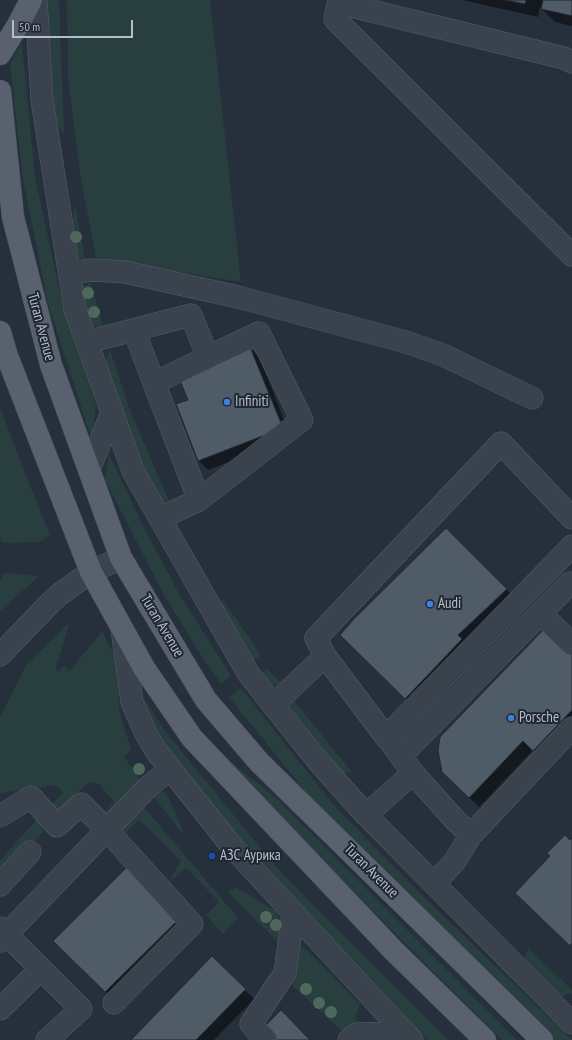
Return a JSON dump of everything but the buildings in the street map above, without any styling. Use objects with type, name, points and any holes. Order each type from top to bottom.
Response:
[{"type":"main road","points":[[0,54],[31,0]]},
{"type":"main road","name":"Turan Avenue","points":[[0,91],[13,217],[51,365],[121,558],[206,700],[259,762],[542,1040]]},
{"type":"main road","points":[[0,332],[3,351],[91,572],[144,668],[192,738],[394,950],[485,1040]]},
{"type":"street","points":[[36,0],[42,100],[75,309],[133,471],[248,673],[273,705],[318,761],[366,815],[572,1023]]},
{"type":"street","points":[[572,62],[564,58],[339,1],[335,19],[572,255]]},
{"type":"street","points":[[69,273],[92,270],[124,272],[238,297],[398,340],[443,355],[532,398]]},
{"type":"street","points":[[87,342],[191,315],[208,357]]},
{"type":"street","points":[[134,330],[199,500]]},
{"type":"street","points":[[154,383],[259,333],[302,420],[199,500],[160,518]]},
{"type":"street","points":[[89,470],[112,412]]},
{"type":"street","points":[[471,835],[455,820],[407,764],[325,656],[316,638],[502,443],[572,518]]},
{"type":"street","points":[[386,736],[572,546]]},
{"type":"street","points":[[0,655],[50,602],[73,583],[91,572],[121,558]]},
{"type":"street","points":[[366,815],[407,764],[541,614],[571,584]]},
{"type":"street","points":[[541,614],[572,644]]},
{"type":"street","points":[[122,628],[132,702],[146,734],[156,751],[234,849],[382,1010],[409,1036]]},
{"type":"street","points":[[273,705],[325,656]]},
{"type":"street","points":[[434,884],[456,861],[471,835],[572,728]]},
{"type":"street","points":[[47,1040],[81,1009],[41,969],[2,934],[147,788],[170,769]]},
{"type":"street","points":[[0,816],[31,797],[57,826],[81,804],[192,924],[114,1003]]},
{"type":"street","points":[[0,885],[30,852]]},
{"type":"street","points":[[266,1040],[251,1024],[285,973],[293,913]]},
{"type":"street","points":[[0,1009],[41,969]]},
{"type":"street","points":[[350,1040],[356,1034],[409,1036]]},
{"type":"green space","points":[[46,0],[59,0],[64,133],[62,133],[48,107]]},
{"type":"green space","points":[[67,0],[210,0],[241,282],[96,258],[80,173],[68,79]]},
{"type":"green space","points":[[22,43],[35,177],[62,302],[96,406],[92,440],[48,304],[23,180],[10,63]]},
{"type":"green space","points":[[75,205],[85,260],[72,255],[68,240]]},
{"type":"green space","points":[[91,283],[104,331],[88,322],[80,287]]},
{"type":"green space","points":[[110,350],[131,413],[169,501],[157,503],[103,366]]},
{"type":"green space","points":[[0,407],[50,535],[40,542],[2,543],[0,538]]},
{"type":"green space","points":[[109,454],[141,522],[177,590],[231,676],[221,684],[197,649],[164,595],[105,480]]},
{"type":"green space","points":[[4,573],[39,576],[0,611],[0,580]]},
{"type":"green space","points":[[223,600],[261,655],[251,663],[220,603]]},
{"type":"green space","points":[[69,623],[56,668],[58,672],[64,665],[69,672],[102,631],[118,663],[119,711],[131,749],[124,757],[142,781],[106,815],[105,812],[114,802],[99,784],[89,782],[59,810],[47,810],[63,792],[56,785],[0,793],[0,717],[27,664]]},
{"type":"green space","points":[[267,669],[281,683],[269,687],[259,675]]},
{"type":"green space","points":[[241,688],[332,803],[426,899],[572,1040],[552,1040],[313,801],[229,697]]},
{"type":"green space","points":[[142,696],[165,731],[277,868],[448,1040],[429,1040],[298,911],[156,741],[146,713]]},
{"type":"green space","points":[[291,697],[352,772],[338,775],[285,709]]},
{"type":"green space","points":[[225,757],[279,801],[517,1040],[502,1040],[269,807]]},
{"type":"green space","points":[[160,792],[166,793],[183,830],[181,832],[153,796]]},
{"type":"green space","points":[[143,806],[238,918],[223,934],[206,915],[219,902],[186,868],[172,880],[171,877],[181,861],[139,819],[126,833],[121,828]]},
{"type":"green space","points":[[38,818],[43,824],[43,832],[0,875],[0,860]]},
{"type":"green space","points":[[235,887],[275,911],[285,928],[281,945],[228,892]]},
{"type":"green space","points":[[295,938],[360,1004],[355,1018],[367,1030],[342,1031],[293,986],[291,969]]},
{"type":"green space","points":[[528,948],[572,990],[572,993],[560,997],[524,963]]},
{"type":"place","name":"Infiniti","points":[[227,402]]},
{"type":"place","name":"Audi","points":[[430,604]]},
{"type":"place","name":"Porsche","points":[[511,718]]},
{"type":"place","name":"АЗС Аурика","points":[[212,856]]}]
